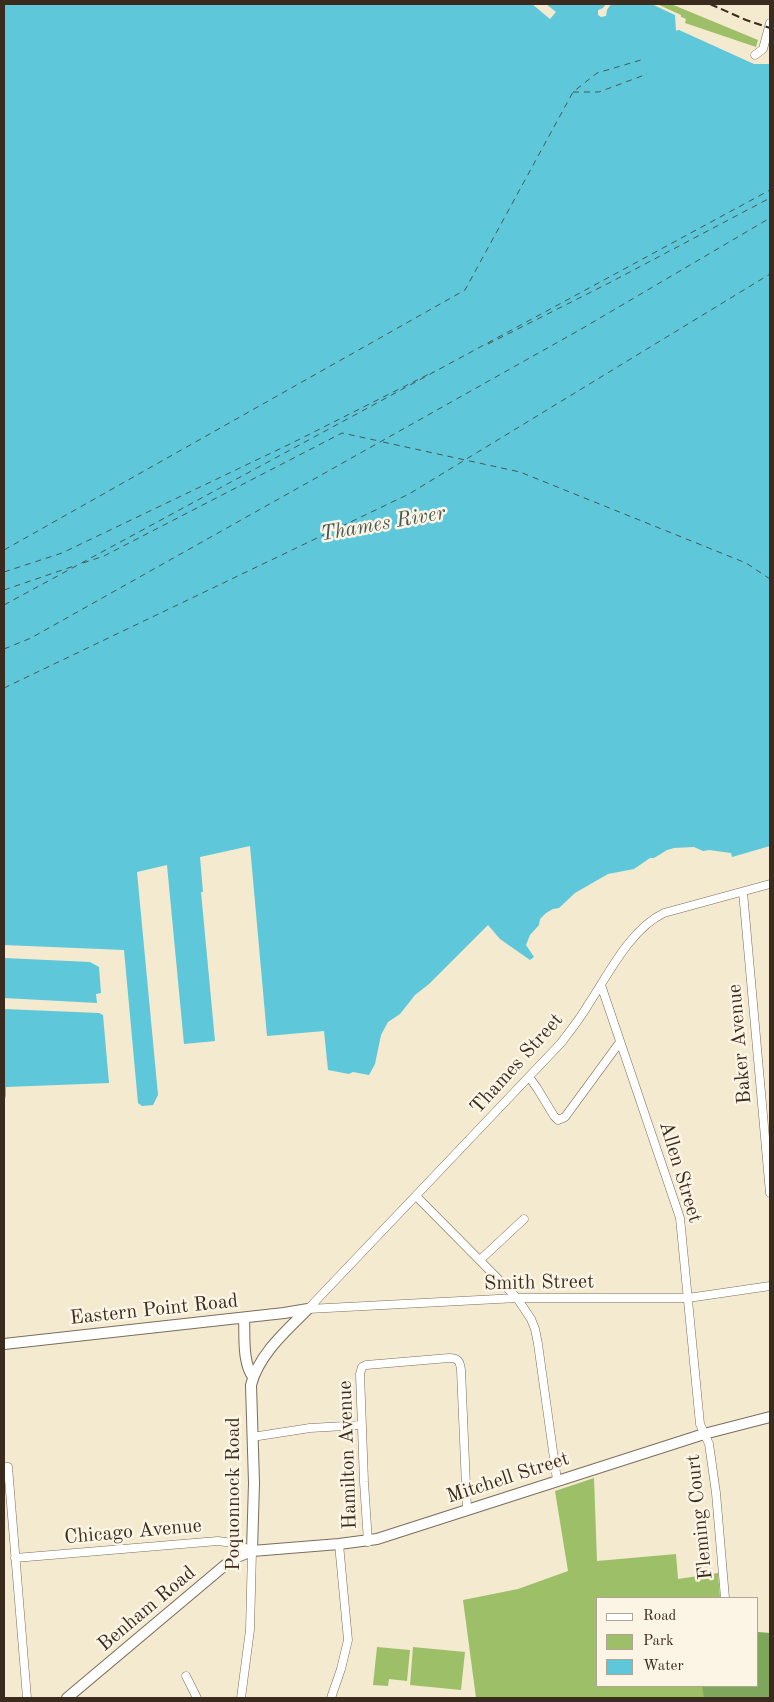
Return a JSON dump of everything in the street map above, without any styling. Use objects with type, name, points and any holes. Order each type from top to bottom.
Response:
[{"type":"main road","name":"Eastern Point Road","points":[[4,1344],[244,1318],[308,1309]]},
{"type":"main road","name":"Poquonnock Road","points":[[252,1551],[254,1483],[250,1397],[253,1377],[266,1355],[308,1309]]},
{"type":"main road","points":[[244,1318],[247,1359],[249,1370],[253,1377]]},
{"type":"main road","name":"Mitchell Street","points":[[252,1551],[368,1542],[704,1434],[770,1417]]},
{"type":"main road","name":"Benham Road","points":[[68,1698],[224,1566],[237,1557],[252,1551]]},
{"type":"street","points":[[755,55],[763,49],[770,23]]},
{"type":"street","name":"Thames Street","points":[[308,1309],[561,1043],[633,939],[652,920],[676,909],[770,884]]},
{"type":"street","name":"Baker Avenue","points":[[743,892],[770,1193]]},
{"type":"street","name":"Allen Street","points":[[600,985],[678,1209],[682,1227],[700,1424],[704,1434]]},
{"type":"street","points":[[529,1077],[538,1088],[554,1116],[561,1120],[581,1097],[620,1042]]},
{"type":"street","points":[[416,1196],[516,1298],[535,1329],[557,1480]]},
{"type":"street","points":[[480,1260],[524,1219]]},
{"type":"street","name":"Smith Street","points":[[308,1309],[516,1298],[688,1298],[770,1286]]},
{"type":"street","name":"Hamilton Avenue","points":[[368,1542],[360,1374],[362,1367],[369,1364],[450,1358],[459,1360],[467,1509]]},
{"type":"street","points":[[252,1437],[310,1428],[362,1425]]},
{"type":"street","name":"Fleming Court","points":[[704,1434],[709,1444],[716,1492],[725,1597]]},
{"type":"street","points":[[6,1467],[27,1698]]},
{"type":"street","name":"Chicago Avenue","points":[[15,1558],[218,1541],[233,1543],[252,1551]]},
{"type":"street","points":[[331,1698],[348,1640],[339,1544]]},
{"type":"street","name":"Poquonnock Road","points":[[242,1698],[250,1630],[252,1551]]},
{"type":"street","points":[[186,1676],[197,1698]]},
{"type":"green space","points":[[651,4],[671,4],[758,40],[756,47],[685,23],[686,19]]},
{"type":"green space","points":[[594,1478],[597,1561],[676,1554],[678,1579],[718,1573],[720,1597],[596,1597],[596,1687],[728,1687],[729,1698],[476,1698],[463,1600],[518,1589],[568,1571],[555,1491]]},
{"type":"green space","points":[[759,1632],[770,1633],[770,1698],[704,1698],[702,1687],[759,1687]]},
{"type":"green space","points":[[377,1647],[410,1650],[407,1681],[389,1679],[388,1686],[373,1685]]},
{"type":"green space","points":[[413,1647],[465,1652],[461,1690],[410,1685]]},
{"type":"water","name":"Thames River","points":[[4,4],[651,4],[680,17],[679,30],[754,64],[770,64],[770,846],[732,857],[731,853],[703,851],[694,847],[674,848],[654,858],[650,858],[634,869],[608,874],[575,893],[559,908],[546,913],[540,919],[539,925],[530,935],[526,945],[534,957],[530,960],[500,939],[488,925],[429,984],[415,995],[400,1014],[388,1022],[381,1035],[375,1064],[369,1075],[328,1070],[324,1031],[267,1036],[250,846],[200,857],[203,892],[201,892],[215,1041],[184,1044],[167,865],[137,872],[158,1095],[153,1105],[142,1106],[138,1103],[124,950],[4,945]]},
{"type":"water","points":[[4,958],[90,962],[99,967],[101,993],[96,994],[97,1003],[4,998]]},
{"type":"water","points":[[4,1009],[99,1013],[103,1015],[109,1083],[6,1087],[4,1101]]},
{"type":"pier","points":[[532,4],[546,4],[556,12],[550,19]]},
{"type":"pier","points":[[606,4],[611,4],[606,16],[601,17],[598,15],[598,10]]},
{"type":"pier","points":[[652,4],[657,4],[681,15],[680,29],[676,31],[675,15]]},
{"type":"ferry route","points":[[4,550],[465,290],[573,92],[597,73],[641,60]]},
{"type":"ferry route","points":[[573,92],[599,92],[647,74]]},
{"type":"ferry route","points":[[4,605],[770,190]]},
{"type":"ferry route","points":[[488,344],[770,198]]},
{"type":"ferry route","points":[[4,649],[31,638],[583,328],[770,218]]},
{"type":"ferry route","points":[[4,688],[409,494],[770,274]]},
{"type":"ferry route","points":[[4,572],[62,553],[290,444],[433,372]]},
{"type":"ferry route","points":[[83,563],[104,556],[342,433],[379,441]]},
{"type":"ferry route","points":[[383,442],[520,472],[746,563],[770,579]]},
{"type":"ferry route","points":[[4,590],[74,566]]},
{"type":"railway","points":[[710,4],[770,28]]}]
